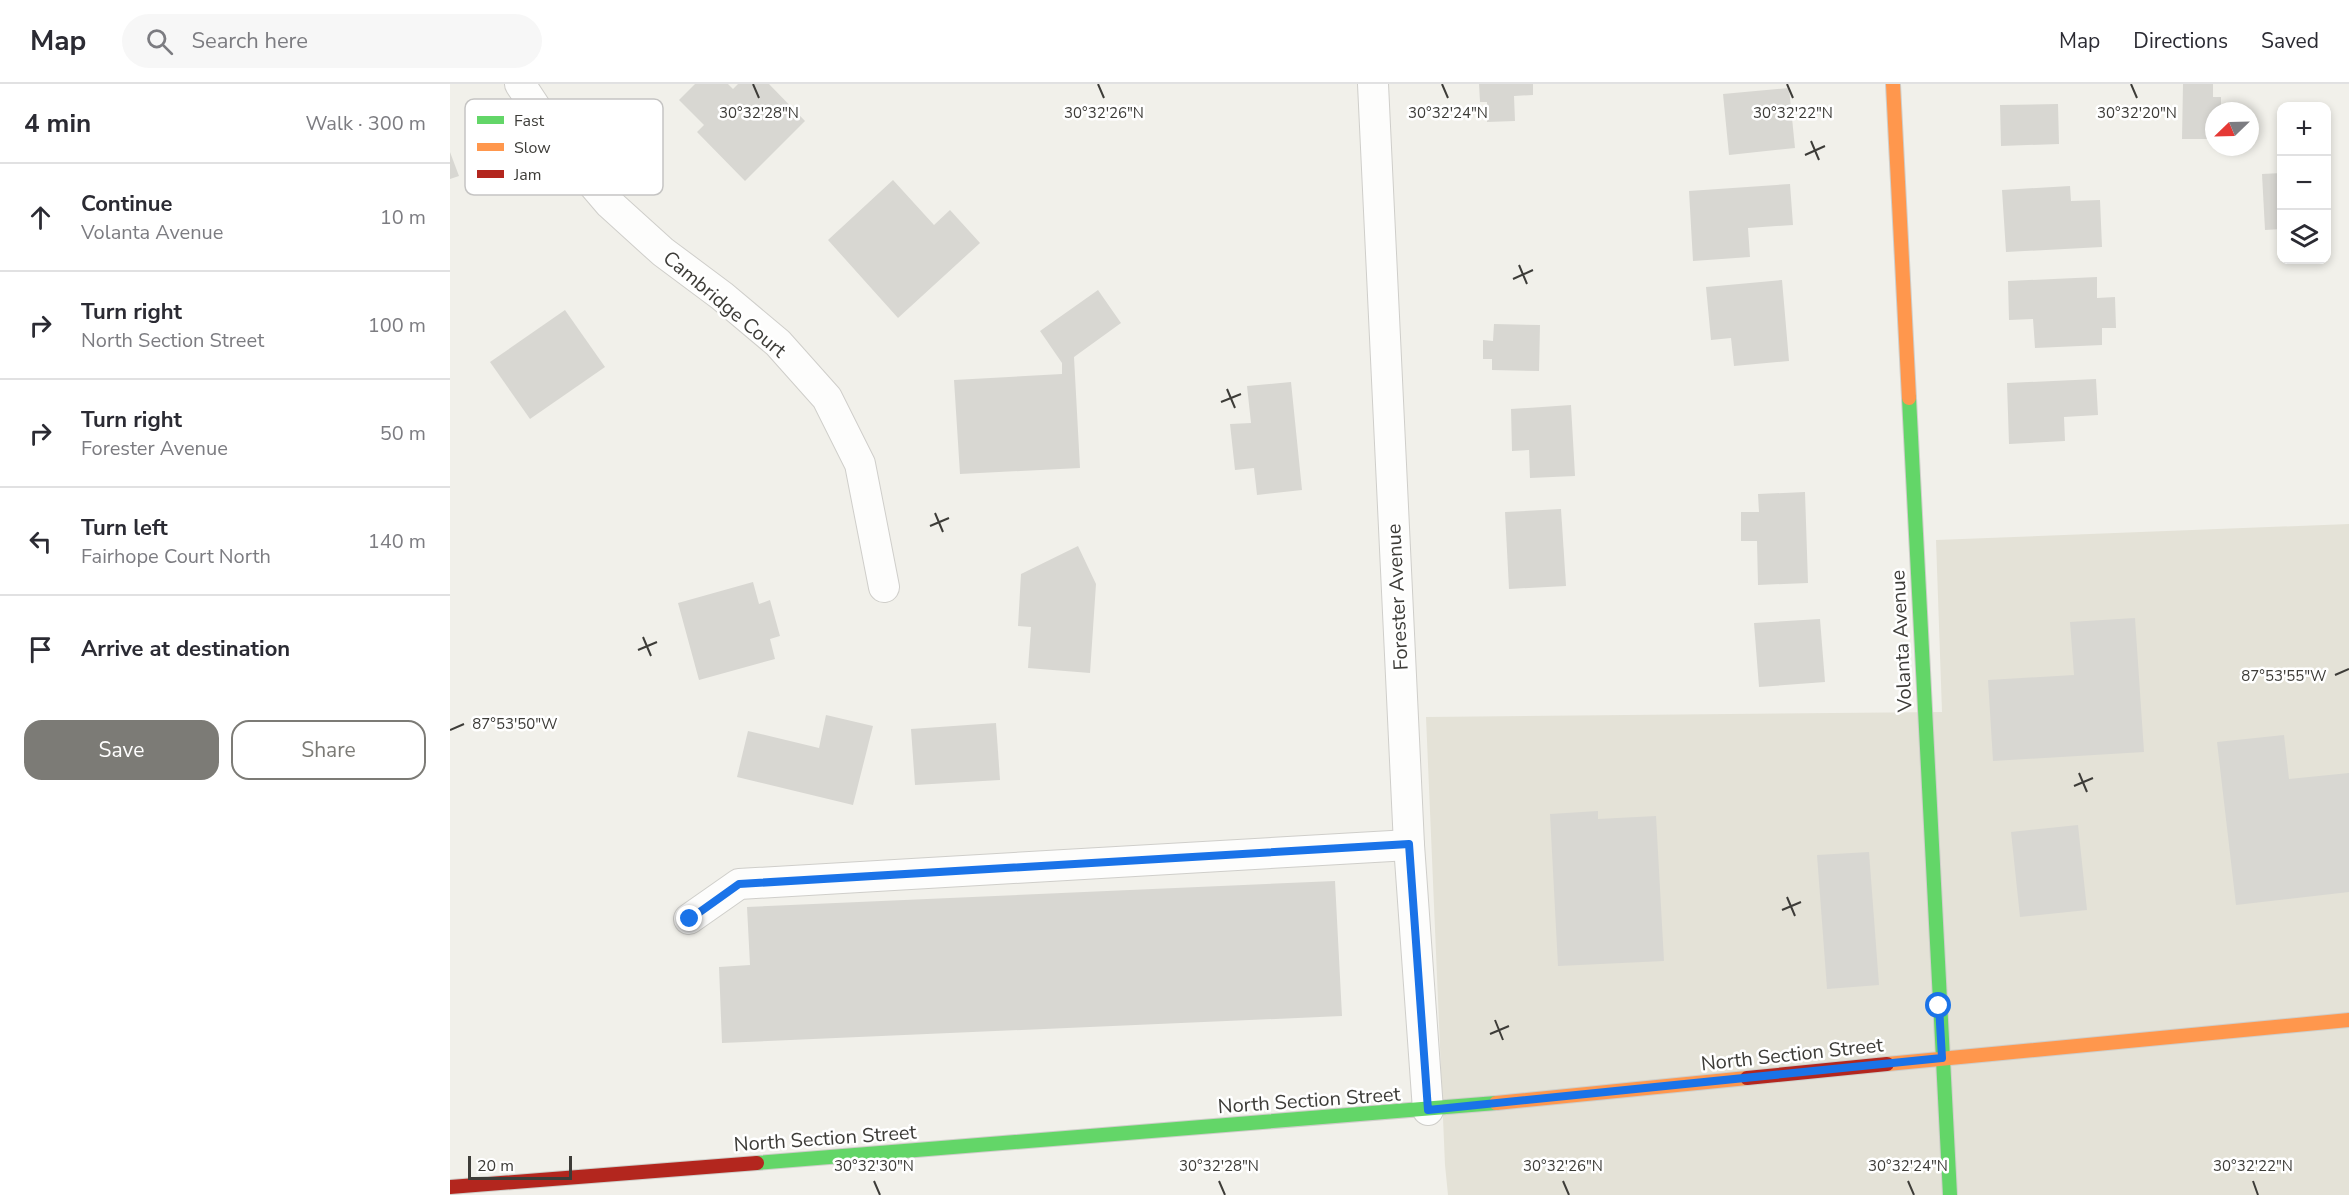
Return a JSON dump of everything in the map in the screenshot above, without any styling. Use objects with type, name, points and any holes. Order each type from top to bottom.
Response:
[{"type":"main road","name":"Volanta Avenue","points":[[1893,84],[1950,1195]]},
{"type":"main road","name":"North Section Street","points":[[450,1187],[1428,1110],[2349,1020]]},
{"type":"street","name":"Cambridge Court","points":[[520,84],[530,99]]},
{"type":"street","name":"Forester Avenue","points":[[1372,84],[1409,844],[1428,1110]]},
{"type":"street","name":"Cambridge Court","points":[[602,195],[663,252],[722,296],[778,343],[827,398],[860,464],[884,587]]},
{"type":"street","points":[[690,919],[739,884],[1409,844]]},
{"type":"shaded area","points":[[2349,524],[2349,1195],[1448,1195],[1426,717],[1942,712],[1936,540]]},
{"type":"building","points":[[695,84],[728,84],[733,89],[738,84],[769,84],[805,121],[745,181],[697,132],[704,125],[679,100]]},
{"type":"building","points":[[1479,84],[1533,84],[1533,95],[1514,96],[1515,121],[1487,122],[1487,102],[1480,102]]},
{"type":"building","points":[[2183,84],[2213,84],[2213,97],[2221,97],[2221,102],[2205,102],[2205,139],[2182,139]]},
{"type":"building","points":[[1789,88],[1795,148],[1729,155],[1723,94]]},
{"type":"building","points":[[2058,104],[2059,144],[2001,146],[2000,105]]},
{"type":"building","points":[[450,152],[459,176],[450,179]]},
{"type":"building","points":[[2277,173],[2277,229],[2265,230],[2262,174]]},
{"type":"building","points":[[893,180],[934,225],[950,210],[980,243],[898,318],[828,240]]},
{"type":"building","points":[[1790,184],[1793,225],[1748,228],[1750,257],[1693,261],[1689,191]]},
{"type":"building","points":[[2070,186],[2071,201],[2100,200],[2102,247],[2006,252],[2002,190]]},
{"type":"building","points":[[2097,277],[2097,298],[2115,297],[2116,328],[2102,328],[2102,345],[2035,348],[2033,319],[2009,320],[2008,281]]},
{"type":"building","points":[[1782,280],[1789,361],[1734,366],[1731,338],[1711,340],[1706,287]]},
{"type":"building","points":[[1098,290],[1121,323],[1074,357],[1080,468],[960,474],[954,380],[1062,374],[1062,363],[1040,331]]},
{"type":"building","points":[[565,310],[605,367],[530,419],[490,362]]},
{"type":"building","points":[[1494,324],[1540,325],[1539,371],[1492,370],[1492,359],[1483,359],[1483,340],[1493,341]]},
{"type":"building","points":[[2096,379],[2098,415],[2064,417],[2065,441],[2009,444],[2007,383]]},
{"type":"building","points":[[1291,382],[1302,490],[1257,495],[1254,468],[1235,470],[1230,424],[1251,423],[1247,386]]},
{"type":"building","points":[[1571,405],[1575,476],[1530,478],[1529,450],[1512,451],[1511,409]]},
{"type":"building","points":[[1805,492],[1808,583],[1758,585],[1757,541],[1741,541],[1741,512],[1759,512],[1758,494]]},
{"type":"building","points":[[1561,509],[1566,586],[1509,589],[1505,512]]},
{"type":"building","points":[[1078,546],[1096,584],[1090,673],[1028,668],[1031,627],[1018,626],[1021,574]]},
{"type":"building","points":[[753,582],[759,604],[770,600],[780,636],[770,639],[775,659],[699,680],[678,603]]},
{"type":"building","points":[[2135,618],[2144,752],[1993,761],[1988,680],[2074,675],[2070,622]]},
{"type":"building","points":[[1820,619],[1825,682],[1759,687],[1754,623]]},
{"type":"building","points":[[826,715],[873,726],[853,805],[737,777],[748,731],[819,748]]},
{"type":"building","points":[[996,723],[1000,780],[915,785],[911,729]]},
{"type":"building","points":[[2284,735],[2289,779],[2349,773],[2349,892],[2236,905],[2217,742]]},
{"type":"building","points":[[1598,811],[1598,819],[1656,816],[1664,961],[1558,966],[1550,814]]},
{"type":"building","points":[[2078,825],[2087,910],[2020,917],[2011,832]]},
{"type":"building","points":[[1869,852],[1879,985],[1827,989],[1817,855]]},
{"type":"building","points":[[1335,881],[1342,1016],[722,1043],[719,967],[750,965],[747,907]]},
{"type":"traffic: fast","points":[[1909,398],[1950,1195]]},
{"type":"traffic: fast","points":[[757,1163],[1496,1103]]},
{"type":"traffic: slow","points":[[1893,84],[1909,398]]},
{"type":"traffic: slow","points":[[1887,1064],[2349,1020]]},
{"type":"traffic: slow","points":[[1496,1103],[1747,1078]]},
{"type":"traffic: jam","points":[[1747,1078],[1887,1064]]},
{"type":"traffic: jam","points":[[450,1187],[757,1163]]},
{"type":"route","points":[[690,919],[739,884],[1409,844],[1428,1110],[1942,1058],[1939,1006]]}]
